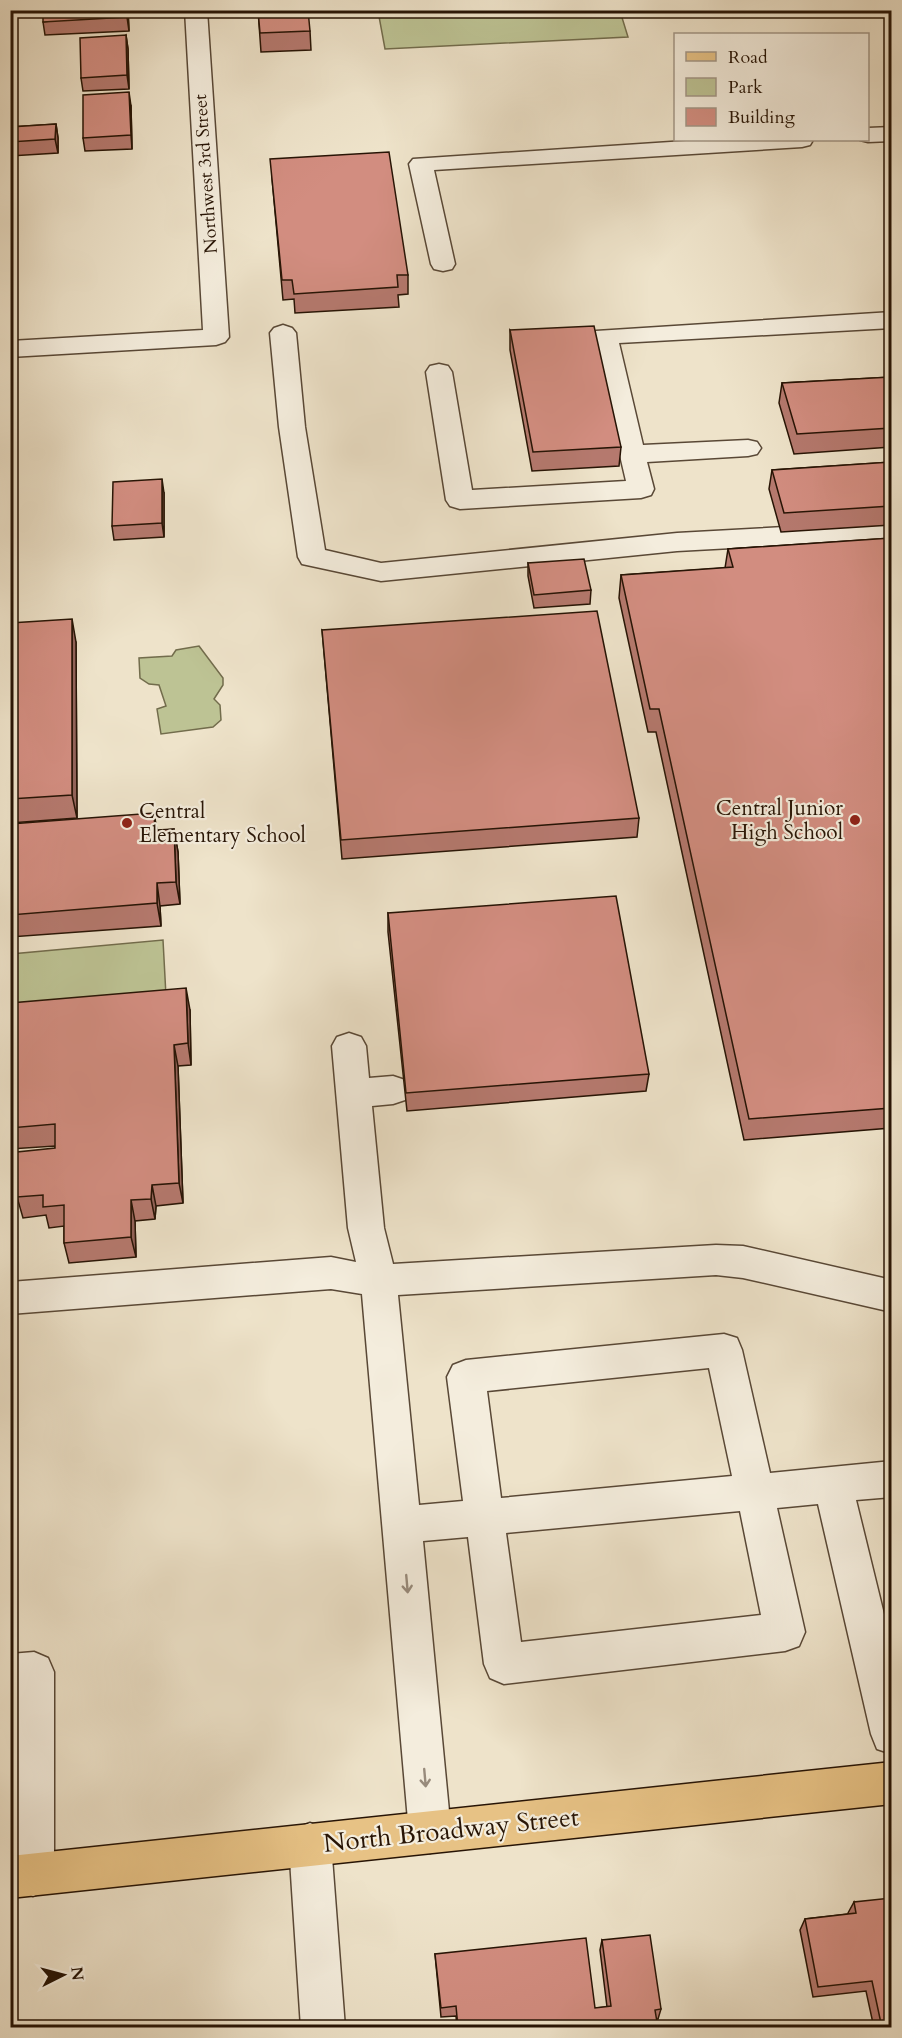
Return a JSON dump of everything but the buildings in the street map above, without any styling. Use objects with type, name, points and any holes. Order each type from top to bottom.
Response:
[{"type":"main road","name":"North Broadway Street","points":[[22,1876],[891,1783]]},
{"type":"street","name":"Northwest 3rd Street","points":[[10,349],[216,337],[196,10]]},
{"type":"street","points":[[869,135],[891,134]]},
{"type":"street","points":[[443,264],[421,164],[786,141]]},
{"type":"street","points":[[439,372],[460,500],[641,489],[605,336],[891,320]]},
{"type":"street","points":[[283,333],[292,427],[312,557],[381,572],[677,542],[891,530]]},
{"type":"street","points":[[632,454],[748,448]]},
{"type":"street","points":[[349,1046],[366,1228],[379,1281],[430,1832]]},
{"type":"street","points":[[354,1093],[393,1090]]},
{"type":"street","points":[[10,1298],[330,1273],[379,1281],[716,1260],[743,1262],[891,1296]]},
{"type":"street","points":[[724,1350],[785,1632],[504,1664],[484,1518],[465,1377],[724,1350]]},
{"type":"street","points":[[402,1525],[891,1479]]},
{"type":"street","points":[[834,1485],[891,1734]]},
{"type":"street","points":[[22,1673],[22,1876]]},
{"type":"street","points":[[310,1844],[323,2028]]},
{"type":"green space","points":[[378,11],[620,11],[628,37],[385,49]]},
{"type":"green space","points":[[199,646],[223,678],[223,685],[214,699],[220,705],[221,720],[213,727],[161,734],[157,709],[166,706],[159,685],[149,684],[140,678],[139,658],[172,656],[176,650]]},
{"type":"green space","points":[[163,940],[166,996],[11,1010],[11,954]]},
{"type":"place","name":"Central Junior High School","points":[[855,820]]},
{"type":"place","name":"Central Elementary School","points":[[127,823]]}]
